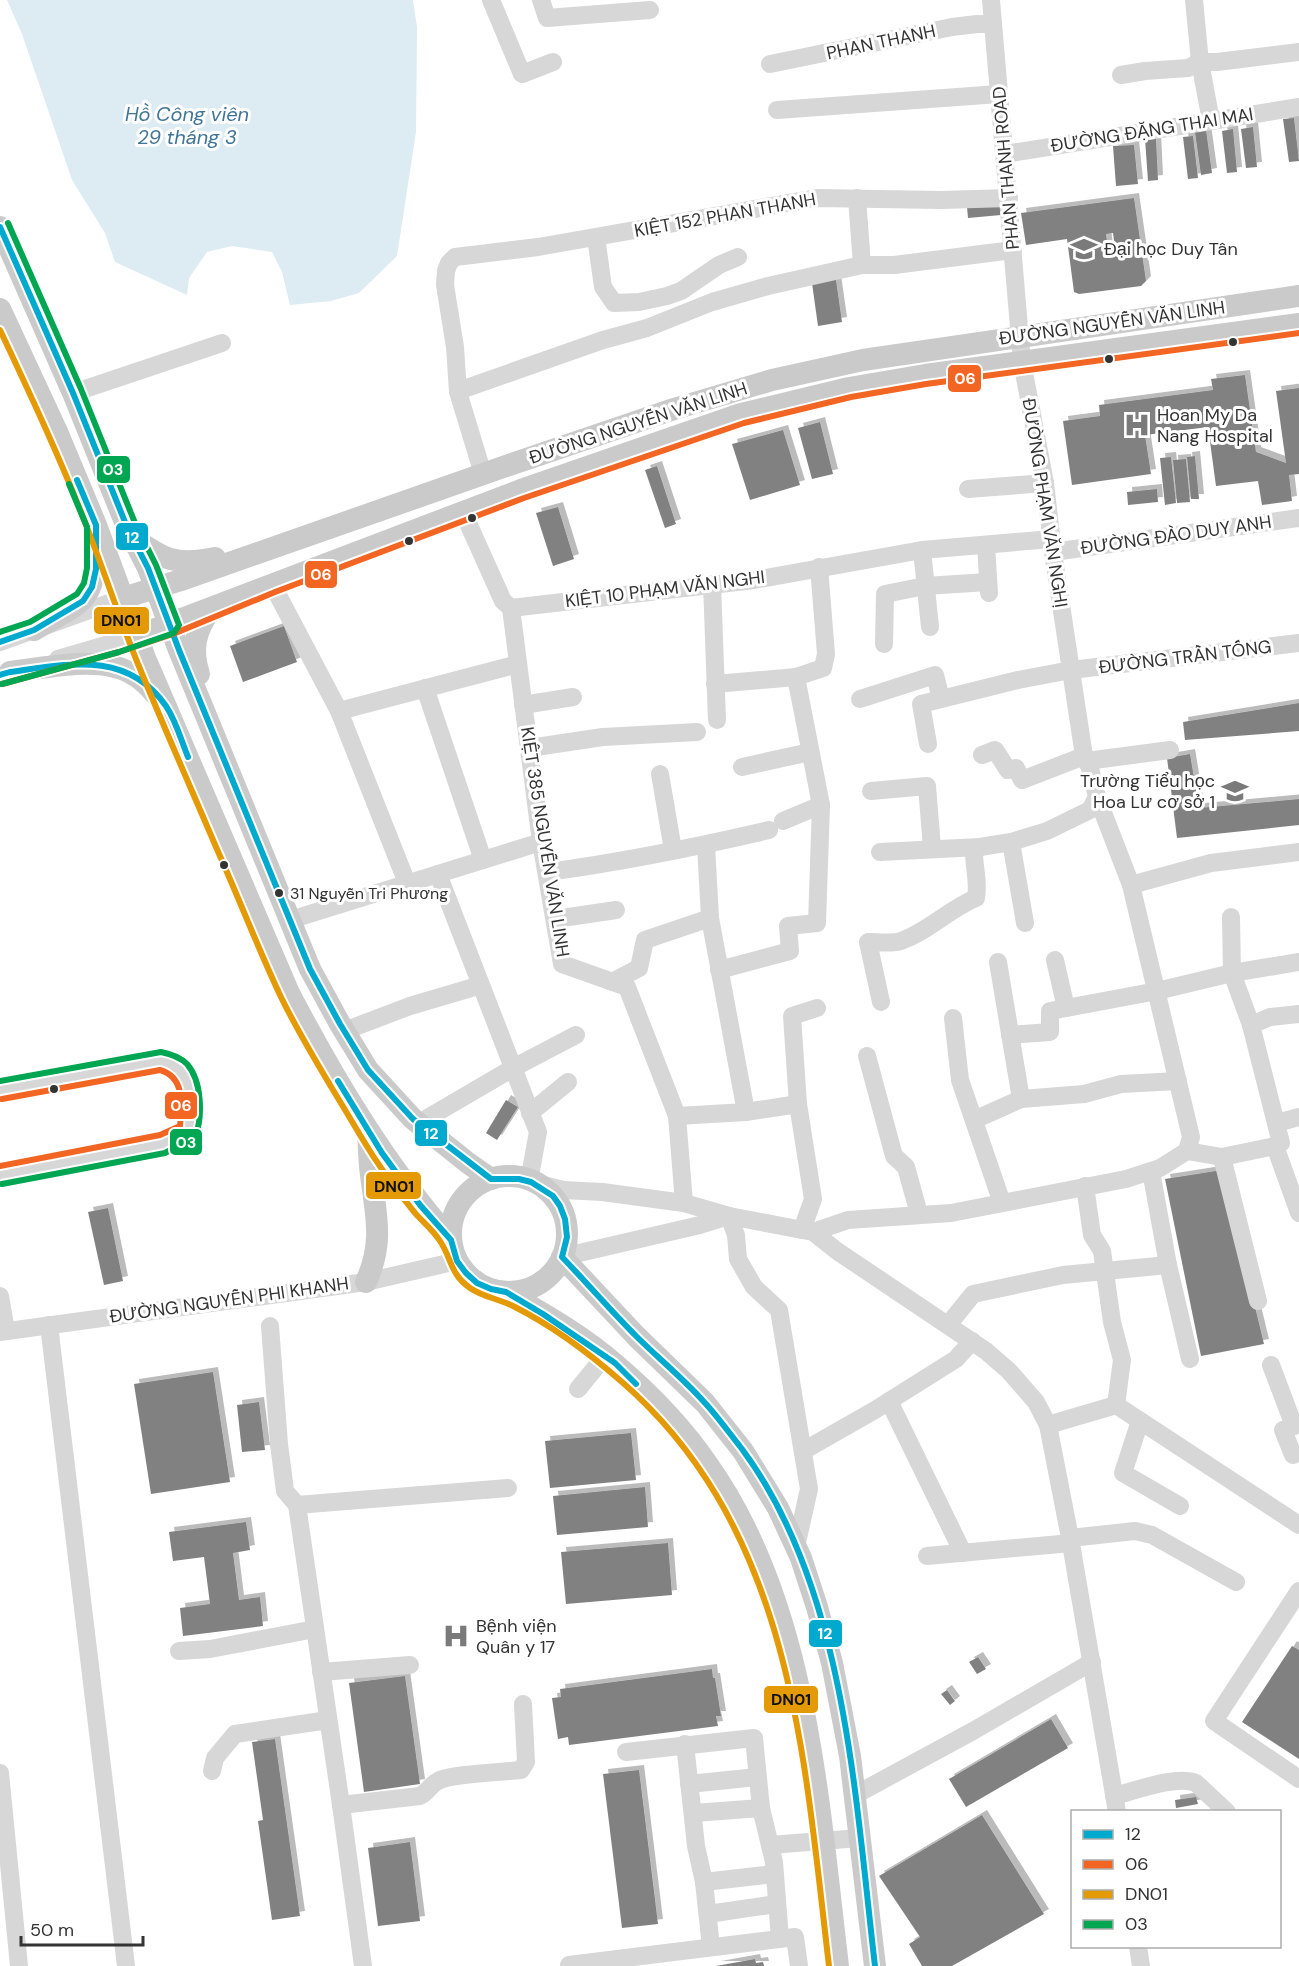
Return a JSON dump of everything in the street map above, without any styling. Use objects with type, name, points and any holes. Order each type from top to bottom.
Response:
[{"type":"main road","points":[[0,227],[73,393],[132,537],[156,587],[310,969],[368,1070],[419,1123],[491,1179]]},
{"type":"main road","name":"ĐƯỜNG NGUYỄN VĂN LINH","points":[[123,598],[735,390],[863,360],[1299,296]]},
{"type":"main road","points":[[0,309],[58,434],[96,525],[166,707],[289,993],[313,1039],[382,1154],[454,1250],[466,1273],[477,1283],[491,1289],[506,1292],[524,1290],[539,1283],[553,1272],[562,1257],[567,1237],[565,1221],[559,1206],[549,1193],[533,1182],[506,1176],[491,1179],[479,1184],[460,1202],[453,1220],[454,1250]]},
{"type":"main road","name":"ĐƯỜNG NGUYỄN VĂN LINH","points":[[137,636],[170,626],[272,584],[521,490],[741,414],[849,388],[1299,324]]},
{"type":"main road","points":[[674,410],[683,433]]},
{"type":"main road","points":[[512,464],[521,490]]},
{"type":"main road","points":[[34,630],[83,601],[92,587],[96,569],[96,525]]},
{"type":"main road","points":[[132,537],[171,560],[192,563],[273,548]]},
{"type":"main road","points":[[204,708],[204,692],[194,649],[200,626],[211,609]]},
{"type":"main road","points":[[5,674],[85,664],[118,667],[135,675],[166,707]]},
{"type":"main road","points":[[366,1282],[375,1263],[378,1224],[370,1173],[368,1131]]},
{"type":"main road","points":[[562,1257],[636,1336],[705,1403],[743,1451],[778,1508],[796,1547],[817,1607],[832,1663],[850,1756],[875,1966]]},
{"type":"main road","points":[[506,1292],[605,1356],[638,1385],[679,1427],[709,1465],[749,1536],[763,1568],[795,1670],[813,1764],[838,1966]]},
{"type":"street","points":[[492,0],[522,74],[553,63]]},
{"type":"street","points":[[541,0],[547,18],[650,10]]},
{"type":"street","name":"PHAN THANH ROAD","points":[[991,0],[1019,336]]},
{"type":"street","points":[[1194,0],[1200,62],[1211,121]]},
{"type":"street","name":"PHAN THANH","points":[[770,64],[952,27],[993,24]]},
{"type":"street","points":[[1120,75],[1145,70],[1188,68],[1200,62],[1299,52]]},
{"type":"street","points":[[777,110],[999,94]]},
{"type":"street","name":"ĐƯỜNG ĐẶNG THAI MAI","points":[[1005,154],[1299,107]]},
{"type":"street","name":"KIỆT 152 PHAN THANH","points":[[483,474],[458,391],[455,347],[445,285],[446,271],[449,263],[455,257],[538,247],[817,198],[1009,198]]},
{"type":"street","points":[[857,198],[862,265]]},
{"type":"street","points":[[596,237],[603,287],[614,303],[639,302],[681,291],[718,265],[738,257]]},
{"type":"street","points":[[458,391],[603,340],[647,328],[712,302],[768,286],[862,265],[894,265],[1013,250]]},
{"type":"street","name":"ĐƯỜNG PHẠM VĂN NGHỊ","points":[[1019,336],[1045,483],[1052,546],[1086,759],[1097,797],[1131,885],[1191,1137],[1187,1151]]},
{"type":"street","points":[[73,393],[222,344]]},
{"type":"street","points":[[968,489],[1045,483]]},
{"type":"street","name":"KIỆT 385 NGUYỄN VĂN LINH","points":[[463,512],[503,601],[511,608],[541,842],[562,964],[627,987],[677,1116],[684,1203]]},
{"type":"street","name":"ĐƯỜNG ĐÀO DUY ANH","points":[[1052,546],[1299,518]]},
{"type":"street","points":[[884,644],[885,594],[925,586],[989,588],[986,545]]},
{"type":"street","name":"KIỆT 10 PHẠM VĂN NGHI","points":[[511,608],[754,580],[922,550],[986,545],[1052,546]]},
{"type":"street","points":[[922,550],[930,627]]},
{"type":"street","points":[[715,684],[796,677],[823,668],[826,654],[819,567]]},
{"type":"street","points":[[272,584],[339,711],[407,883]]},
{"type":"street","points":[[711,584],[717,720]]},
{"type":"street","name":"ĐƯỜNG NGUYỄN VĂN LINH","points":[[0,642],[123,598]]},
{"type":"street","name":"ĐƯỜNG NGUYỄN VĂN LINH","points":[[5,674],[137,636]]},
{"type":"street","name":"ĐƯỜNG TRẦN TỐNG","points":[[1071,670],[1299,644]]},
{"type":"street","points":[[339,711],[518,664]]},
{"type":"street","points":[[928,744],[921,704],[1018,680],[1071,670]]},
{"type":"street","points":[[860,699],[935,675],[941,699]]},
{"type":"street","points":[[718,970],[790,951],[788,926],[817,923],[821,805],[796,677]]},
{"type":"street","points":[[425,688],[483,860]]},
{"type":"street","points":[[523,705],[573,697]]},
{"type":"street","points":[[529,748],[603,737],[698,732]]},
{"type":"street","points":[[982,755],[995,750],[1008,770],[1016,768],[1022,780],[1086,759],[1170,750]]},
{"type":"street","points":[[742,767],[810,752]]},
{"type":"street","points":[[660,774],[673,850]]},
{"type":"street","points":[[871,791],[927,786],[932,848]]},
{"type":"street","points":[[880,852],[980,847],[1011,842],[1047,831],[1090,810],[1097,797]]},
{"type":"street","points":[[547,872],[606,864],[706,845],[776,825],[821,805]]},
{"type":"street","points":[[290,920],[541,842]]},
{"type":"street","points":[[1011,842],[1025,923]]},
{"type":"street","points":[[706,845],[710,918],[746,1112]]},
{"type":"street","points":[[881,1002],[868,942],[899,942],[928,928],[957,906],[976,898],[978,884],[974,869],[974,852],[980,847]]},
{"type":"street","points":[[1131,885],[1211,863],[1299,852]]},
{"type":"street","points":[[438,874],[538,1132],[533,1182],[563,1190],[602,1192],[684,1203],[729,1216],[808,1231],[972,1341],[1009,1371],[1036,1402],[1048,1425],[1071,1541],[1115,1804],[1158,1785],[1190,1781],[1196,1783],[1225,1810]]},
{"type":"street","points":[[555,919],[616,910]]},
{"type":"street","points":[[808,1231],[848,1220],[951,1213],[1126,1179],[1160,1168],[1187,1151],[1222,1157],[1281,1143],[1251,1024],[1232,973],[1231,916]]},
{"type":"street","points":[[612,982],[639,968],[645,940],[710,918]]},
{"type":"street","points":[[1055,960],[1066,1008]]},
{"type":"street","points":[[998,962],[1021,1100]]},
{"type":"street","points":[[1010,1035],[1050,1032],[1050,1011],[1157,991],[1232,973],[1299,962]]},
{"type":"street","points":[[344,1031],[410,1006],[481,985]]},
{"type":"street","points":[[808,1231],[813,1199],[798,1104],[792,1016],[817,1008]]},
{"type":"street","points":[[1251,1024],[1270,1017],[1299,1014]]},
{"type":"street","points":[[953,1018],[960,1080],[1002,1203]]},
{"type":"street","points":[[419,1123],[513,1068],[576,1035]]},
{"type":"street","points":[[867,1056],[894,1156],[906,1167],[919,1214]]},
{"type":"street","points":[[0,1090],[160,1060],[176,1066],[188,1083],[192,1109],[189,1132],[162,1144],[0,1175]]},
{"type":"street","points":[[974,1120],[1021,1100],[1084,1094],[1121,1084],[1178,1081]]},
{"type":"street","points":[[530,1113],[568,1082]]},
{"type":"street","points":[[677,1116],[746,1112],[798,1104]]},
{"type":"street","points":[[1277,1123],[1299,1118]]},
{"type":"street","points":[[1275,1146],[1299,1213]]},
{"type":"street","points":[[1222,1157],[1258,1301]]},
{"type":"street","points":[[1151,1172],[1168,1265],[1190,1359]]},
{"type":"street","points":[[1085,1186],[1092,1235],[1102,1251],[1112,1322],[1122,1360],[1116,1405]]},
{"type":"street","points":[[562,1257],[700,1225],[729,1216]]},
{"type":"street","points":[[729,1216],[736,1234],[738,1259],[754,1287],[779,1310],[809,1489],[796,1547]]},
{"type":"street","name":"ĐƯỜNG NGUYỄN PHI KHANH","points":[[3,1331],[366,1282],[454,1250]]},
{"type":"street","points":[[948,1325],[973,1294],[1063,1275],[1168,1265]]},
{"type":"street","points":[[0,1296],[3,1331]]},
{"type":"street","points":[[49,1325],[126,1966]]},
{"type":"street","points":[[270,1326],[285,1491],[297,1505],[363,1966]]},
{"type":"street","points":[[803,1450],[889,1401],[956,1359],[972,1341]]},
{"type":"street","points":[[578,1389],[605,1356]]},
{"type":"street","points":[[1271,1365],[1294,1409],[1294,1426],[1283,1430],[1293,1455]]},
{"type":"street","points":[[889,1401],[963,1552]]},
{"type":"street","points":[[1116,1405],[1299,1525]]},
{"type":"street","points":[[1048,1425],[1116,1405]]},
{"type":"street","points":[[1140,1421],[1123,1473],[1180,1506]]},
{"type":"street","points":[[297,1505],[508,1488]]},
{"type":"street","points":[[927,1556],[1071,1541],[1135,1531],[1152,1535],[1236,1582]]},
{"type":"street","points":[[1299,1591],[1214,1722],[1299,1779]]},
{"type":"street","points":[[179,1651],[210,1649],[315,1629]]},
{"type":"street","points":[[855,1795],[973,1731],[1092,1662]]},
{"type":"street","points":[[321,1672],[410,1665]]},
{"type":"street","points":[[341,1805],[420,1796],[427,1793],[433,1784],[445,1778],[521,1770],[526,1762],[523,1704]]},
{"type":"street","points":[[212,1771],[216,1758],[235,1734],[328,1720]]},
{"type":"street","points":[[626,1752],[754,1738],[761,1808],[774,1874],[780,1938]]},
{"type":"street","points":[[685,1744],[696,1846],[704,1882],[711,1947]]},
{"type":"street","points":[[0,1773],[9,1948],[19,1966]]},
{"type":"street","points":[[689,1784],[757,1777]]},
{"type":"street","points":[[694,1813],[761,1808]]},
{"type":"street","points":[[770,1845],[860,1838]]},
{"type":"street","points":[[704,1882],[774,1874]]},
{"type":"street","points":[[734,1879],[737,1909]]},
{"type":"street","points":[[708,1914],[776,1904]]},
{"type":"street","points":[[569,1965],[795,1937],[799,1966]]},
{"type":"street","points":[[1138,1948],[1141,1966]]},
{"type":"water","name":"Hồ Công viên 29 tháng 3","points":[[7,0],[413,0],[417,27],[416,132],[397,256],[359,293],[331,301],[290,305],[282,272],[272,252],[232,246],[207,252],[189,278],[187,295],[115,262],[105,233],[72,180],[22,34]]},
{"type":"building","points":[[1294,118],[1299,161],[1289,162],[1283,119]]},
{"type":"building","points":[[1253,127],[1257,167],[1246,168],[1241,129]]},
{"type":"building","points":[[1233,129],[1237,172],[1227,173],[1222,131]]},
{"type":"building","points":[[1206,130],[1212,173],[1201,175],[1195,132]]},
{"type":"building","points":[[1193,136],[1198,178],[1188,179],[1183,137]]},
{"type":"building","points":[[1145,139],[1156,139],[1158,180],[1148,181]]},
{"type":"building","points":[[1134,145],[1138,184],[1116,186],[1113,146]]},
{"type":"building","name":"Đại học Duy Tân","points":[[1134,198],[1146,281],[1141,286],[1079,294],[1074,292],[1067,239],[1026,245],[1021,213]],"holes":[[[1113,233],[1116,256],[1109,257],[1106,234]]]},
{"type":"building","points":[[1000,204],[1001,215],[968,218],[967,207]]},
{"type":"building","points":[[835,273],[842,322],[818,326],[811,276]]},
{"type":"building","points":[[1245,375],[1256,452],[1286,463],[1276,391],[1299,388],[1299,474],[1289,475],[1292,501],[1262,505],[1258,481],[1216,486],[1208,427],[1145,435],[1151,474],[1072,485],[1063,421],[1100,416],[1099,405],[1213,390],[1211,379]]},
{"type":"building","points":[[820,422],[833,474],[812,479],[798,428]]},
{"type":"building","points":[[783,430],[800,485],[750,500],[732,444]]},
{"type":"building","points":[[1195,456],[1199,499],[1191,499],[1187,457]]},
{"type":"building","points":[[1171,457],[1176,503],[1165,505],[1160,458]]},
{"type":"building","points":[[1186,459],[1190,502],[1177,503],[1173,460]]},
{"type":"building","points":[[657,466],[676,524],[665,528],[645,470]]},
{"type":"building","points":[[1157,489],[1158,502],[1128,505],[1127,492]]},
{"type":"building","points":[[558,507],[574,559],[553,566],[536,513]]},
{"type":"building","points":[[284,626],[297,662],[243,682],[230,646]]},
{"type":"building","points":[[1299,703],[1299,731],[1185,740],[1183,722]]},
{"type":"building","points":[[1190,754],[1199,808],[1299,799],[1299,825],[1177,838],[1167,758]]},
{"type":"building","points":[[506,1100],[518,1107],[497,1140],[486,1133]]},
{"type":"building","points":[[1222,1170],[1264,1344],[1201,1356],[1165,1179]]},
{"type":"building","points":[[108,1208],[123,1281],[104,1285],[88,1212]]},
{"type":"building","points":[[213,1372],[230,1482],[151,1494],[134,1384]]},
{"type":"building","points":[[259,1402],[265,1450],[242,1452],[237,1405]]},
{"type":"building","points":[[631,1433],[636,1480],[550,1488],[545,1441]]},
{"type":"building","points":[[645,1487],[648,1527],[557,1535],[553,1496]]},
{"type":"building","points":[[246,1522],[250,1550],[233,1553],[239,1600],[260,1597],[263,1626],[183,1636],[180,1608],[210,1604],[204,1557],[173,1561],[169,1532]]},
{"type":"building","points":[[668,1543],[672,1595],[566,1604],[561,1552]]},
{"type":"building","points":[[1292,1646],[1299,1650],[1299,1759],[1242,1722]]},
{"type":"building","points":[[978,1657],[986,1669],[977,1674],[969,1662]]},
{"type":"building","points":[[712,1669],[721,1716],[716,1716],[718,1726],[569,1745],[568,1737],[558,1739],[552,1698],[561,1697],[560,1689]]},
{"type":"building","points":[[405,1676],[420,1784],[364,1792],[349,1683]]},
{"type":"building","points":[[947,1690],[955,1701],[950,1705],[941,1694]]},
{"type":"building","points":[[1051,1719],[1068,1748],[966,1807],[949,1779]]},
{"type":"building","points":[[275,1739],[300,1916],[272,1920],[258,1821],[263,1820],[252,1742]]},
{"type":"building","points":[[639,1770],[658,1924],[622,1928],[603,1774]]},
{"type":"building","points":[[1196,1797],[1198,1804],[1176,1808],[1175,1800]]},
{"type":"building","points":[[982,1815],[1044,1914],[952,1966],[922,1966],[909,1944],[920,1937],[879,1876]]},
{"type":"building","points":[[410,1842],[420,1921],[378,1926],[368,1848]]},
{"type":"building","points":[[755,1959],[756,1963],[763,1962],[764,1966],[716,1966]]},
{"type":"transit line","name":"03","points":[[2,684],[119,652],[174,633],[179,625],[156,565],[135,523],[81,389],[8,223]]},
{"type":"transit line","name":"12","points":[[0,227],[73,393],[127,527],[148,568],[179,650],[310,969],[340,1024],[368,1070],[413,1119],[491,1179],[519,1179],[531,1182],[553,1196],[565,1219],[567,1237],[562,1257],[627,1326],[710,1408],[742,1449],[777,1505],[804,1565],[825,1630],[840,1697],[852,1766],[875,1966]]},
{"type":"transit line","name":"DN01","points":[[0,330],[68,479],[138,664],[280,995],[318,1066],[366,1145],[400,1194],[437,1237],[463,1283],[475,1291],[513,1306],[542,1322],[584,1350],[622,1382],[679,1441],[723,1507],[756,1577],[780,1652],[798,1729],[829,1966]]},
{"type":"transit line","name":"06","points":[[2,684],[119,652],[173,634],[275,592],[524,498],[744,423],[851,397],[926,384],[1299,333]]},
{"type":"transit line","name":"12","points":[[0,642],[34,630],[83,601],[92,587],[96,569],[96,525],[77,480]]},
{"type":"transit line","name":"03","points":[[0,632],[30,622],[77,594],[84,583],[87,568],[87,527],[69,484]]},
{"type":"transit line","name":"12","points":[[0,675],[75,664],[115,669],[133,676],[150,688],[166,706],[176,724],[188,757]]},
{"type":"transit line","name":"03","points":[[0,1081],[161,1052],[181,1059],[187,1064],[196,1080],[200,1099],[198,1129],[195,1137],[165,1153],[2,1184]]},
{"type":"transit line","name":"06","points":[[0,1166],[160,1135],[180,1126],[181,1109],[178,1085],[174,1079],[160,1070],[2,1099]]},
{"type":"transit line","name":"12","points":[[338,1081],[382,1153],[420,1205],[451,1240],[457,1261],[466,1273],[477,1283],[506,1292],[543,1314],[615,1363],[636,1384]]},
{"type":"place","name":"Đại học Duy Tân","points":[[1084,249]]},
{"type":"place","name":"Hoan My Da Nang Hospital","points":[[1137,425]]},
{"type":"place","name":"Trường Tiểu học Hoa Lư cơ sở 1","points":[[1235,791]]},
{"type":"place","name":"31 Nguyễn Tri Phương","points":[[279,893]]},
{"type":"place","name":"Bệnh viện Quân y 17","points":[[456,1636]]}]
